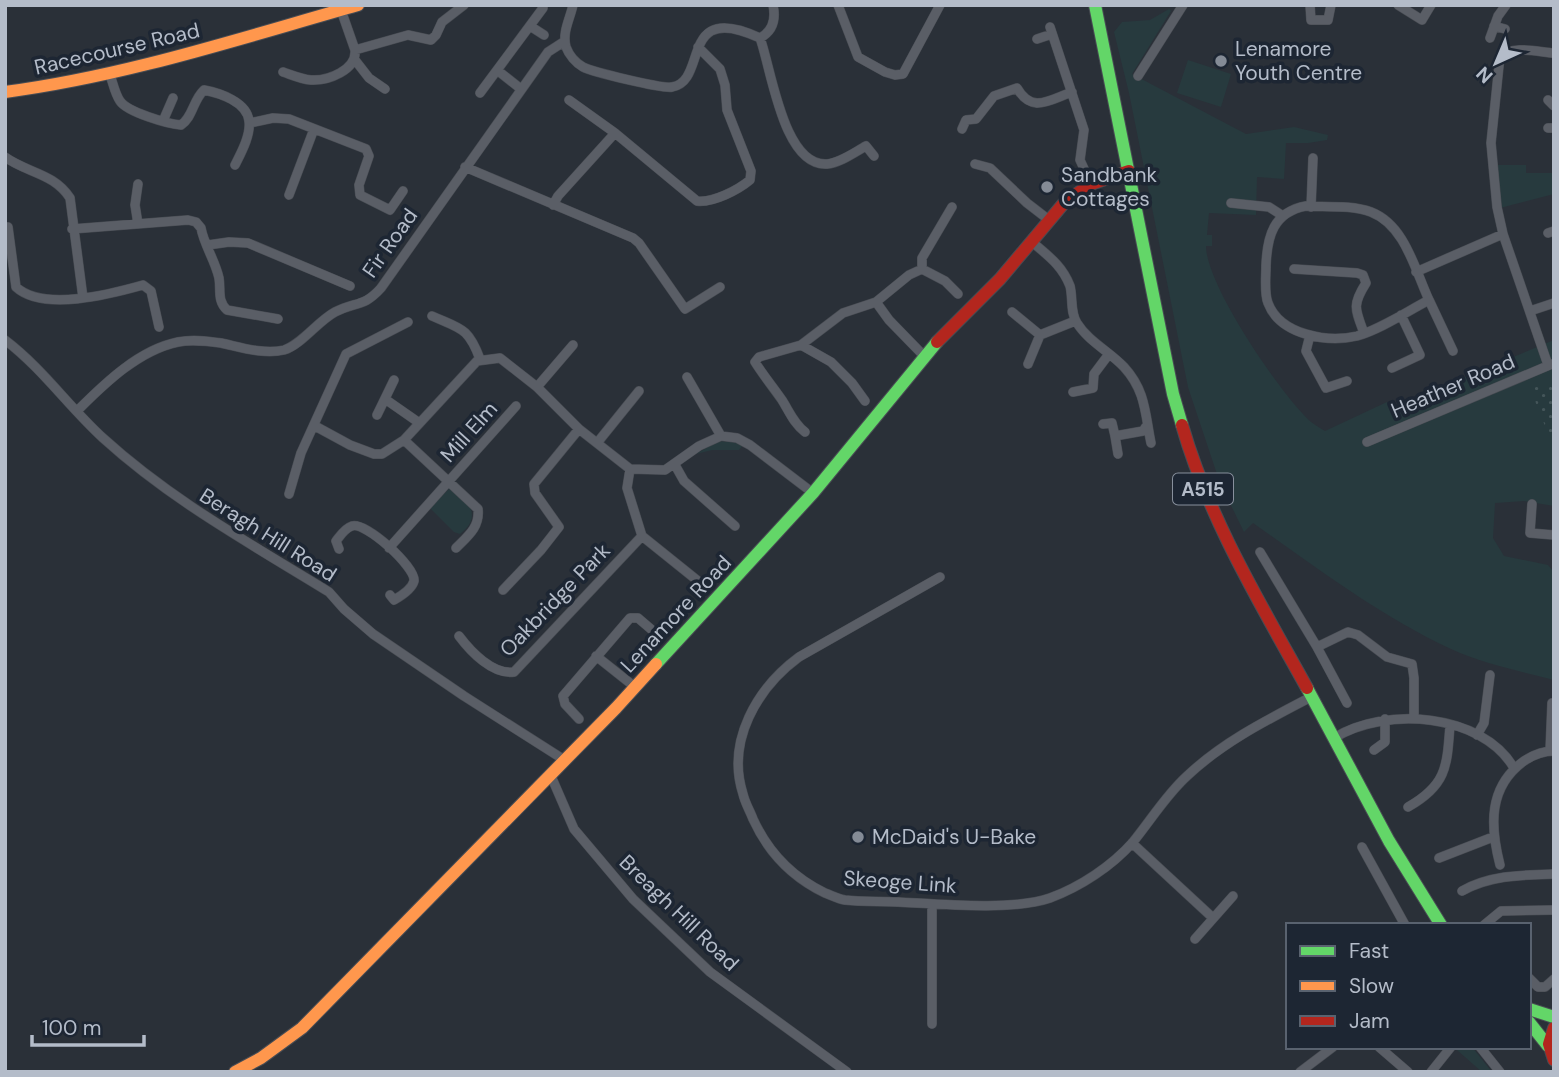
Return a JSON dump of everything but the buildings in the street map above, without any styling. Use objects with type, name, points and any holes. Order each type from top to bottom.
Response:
[{"type":"main road","name":"Racecourse Road","points":[[5,92],[48,88],[110,75],[358,5]]},
{"type":"main road","name":"A515","points":[[1095,5],[1173,394],[1185,441],[1226,538],[1389,841],[1440,923]]},
{"type":"main road","name":"Lenamore Road","points":[[235,1072],[261,1058],[302,1028],[566,761],[813,493],[924,356],[1000,279],[1064,203],[1091,184],[1129,171]]},
{"type":"main road","points":[[1531,1010],[1554,1017]]},
{"type":"main road","points":[[1531,1025],[1551,1054]]},
{"type":"main road","points":[[1551,1054],[1549,1039],[1554,1028]]},
{"type":"street","points":[[282,70],[299,78],[313,80],[336,75],[355,55],[408,35],[430,40],[436,35],[442,22],[464,5]]},
{"type":"street","points":[[573,5],[567,22],[565,41],[574,60],[584,67],[659,86],[673,87],[683,81],[691,68],[701,39],[716,29],[732,26],[760,38]]},
{"type":"street","points":[[760,38],[772,28],[773,5]]},
{"type":"street","points":[[838,5],[858,57],[895,75],[904,74],[940,5]]},
{"type":"street","points":[[1138,76],[1183,5]]},
{"type":"street","points":[[1310,5],[1311,20],[1328,20],[1331,5]]},
{"type":"street","points":[[1398,5],[1422,20],[1431,5]]},
{"type":"street","points":[[1489,38],[1506,5]]},
{"type":"street","points":[[480,93],[543,8]]},
{"type":"street","points":[[341,10],[355,55],[369,78],[386,90]]},
{"type":"street","points":[[530,26],[544,35]]},
{"type":"street","points":[[1494,26],[1505,29]]},
{"type":"street","points":[[1037,39],[1051,31],[1084,130],[1080,160],[1091,184]]},
{"type":"street","points":[[760,38],[789,132],[805,156],[824,164],[834,163],[866,146],[874,156]]},
{"type":"street","name":"Fir Road","points":[[78,410],[106,383],[132,364],[178,341],[205,341],[266,351],[285,349],[338,310],[369,301],[381,288],[548,52],[565,41]]},
{"type":"street","points":[[569,100],[615,133],[697,201],[705,202],[742,186],[750,180],[751,171],[727,110],[725,85],[720,69],[698,47]]},
{"type":"street","points":[[1551,364],[1503,234],[1492,160],[1498,62],[1503,52],[1515,50],[1554,53]]},
{"type":"street","points":[[497,70],[521,89]]},
{"type":"street","points":[[110,75],[121,103],[129,109],[181,125],[186,122],[197,97],[204,90],[229,98],[247,114],[250,122],[235,165]]},
{"type":"street","points":[[962,129],[967,120],[976,119],[994,96],[1005,92],[1017,88],[1026,101],[1038,105],[1072,92]]},
{"type":"street","points":[[163,121],[173,98]]},
{"type":"street","points":[[250,122],[282,118],[369,152],[368,164],[359,185],[360,195],[365,199],[390,210],[403,191]]},
{"type":"street","points":[[289,195],[313,129]]},
{"type":"street","points":[[553,205],[615,133]]},
{"type":"street","points":[[5,157],[52,179],[63,187],[70,198],[83,298]]},
{"type":"street","points":[[1311,207],[1313,158]]},
{"type":"street","points":[[975,164],[990,168],[1049,220]]},
{"type":"street","points":[[465,167],[633,238],[685,309],[720,288]]},
{"type":"street","points":[[138,184],[135,205],[138,224]]},
{"type":"street","points":[[1231,203],[1269,206],[1283,216]]},
{"type":"street","points":[[922,270],[922,258],[952,207]]},
{"type":"street","points":[[1429,300],[1364,333],[1333,339],[1301,332],[1280,321],[1268,303],[1265,277],[1267,242],[1283,216],[1294,208],[1369,211],[1388,222],[1399,234],[1453,351]]},
{"type":"street","points":[[72,229],[188,220],[196,222],[201,228],[219,277],[223,307],[278,319]]},
{"type":"street","points":[[8,227],[16,287],[22,293],[57,300],[109,295],[143,285],[151,291],[159,327]]},
{"type":"street","points":[[1416,272],[1503,234]]},
{"type":"street","points":[[1031,241],[1054,259],[1063,273],[1070,286],[1075,321],[1124,367],[1135,381],[1147,411],[1147,425],[1152,443]]},
{"type":"street","points":[[208,245],[248,243],[350,286]]},
{"type":"street","points":[[1294,269],[1357,272],[1363,275],[1366,283],[1359,292],[1355,306],[1364,333]]},
{"type":"street","points":[[806,432],[798,427],[755,362],[759,357],[801,345],[843,313],[876,302],[909,275],[922,270],[945,281],[958,294]]},
{"type":"street","points":[[876,302],[889,320],[924,356]]},
{"type":"street","points":[[1530,311],[1554,303]]},
{"type":"street","points":[[1012,312],[1040,335]]},
{"type":"street","points":[[1392,368],[1420,355],[1401,315]]},
{"type":"street","points":[[432,316],[467,332],[480,359],[500,358],[537,387],[579,429],[630,469],[665,470],[699,446],[721,436],[737,438],[813,493]]},
{"type":"street","points":[[289,494],[298,461],[346,354],[408,321]]},
{"type":"street","points":[[1028,364],[1040,335],[1075,321]]},
{"type":"street","points":[[1310,335],[1306,351],[1326,388],[1347,381]]},
{"type":"street","name":"Beragh Hill Road","points":[[5,340],[42,372],[102,436],[162,487],[329,592],[373,634],[474,703],[566,761]]},
{"type":"street","points":[[537,387],[573,345]]},
{"type":"street","points":[[801,345],[831,362],[865,401]]},
{"type":"street","points":[[1073,392],[1093,388],[1094,374],[1109,354]]},
{"type":"street","name":"Mill Elm","points":[[315,426],[350,445],[374,454],[391,450],[404,440],[418,422],[480,359]]},
{"type":"street","name":"Heather Road","points":[[1367,442],[1551,364]]},
{"type":"street","points":[[687,377],[721,436]]},
{"type":"street","points":[[377,415],[394,380]]},
{"type":"street","points":[[597,443],[639,391]]},
{"type":"street","points":[[386,399],[418,422]]},
{"type":"street","name":"Mill Elm","points":[[389,548],[516,406]]},
{"type":"street","points":[[1104,424],[1112,423],[1118,454]]},
{"type":"street","points":[[1115,436],[1143,431],[1147,425]]},
{"type":"street","points":[[503,590],[559,527],[535,493],[534,484],[579,429]]},
{"type":"street","name":"Mill Elm","points":[[404,440],[478,509],[479,520],[473,531],[456,548]]},
{"type":"street","points":[[675,465],[684,481],[735,526]]},
{"type":"street","points":[[630,469],[627,488],[642,536],[698,581]]},
{"type":"street","points":[[1532,504],[1530,533],[1554,536]]},
{"type":"street","points":[[339,549],[336,541],[352,525],[366,527],[389,548],[412,571],[414,578],[411,587],[401,596],[394,600],[390,596]]},
{"type":"street","name":"Oakbridge Park","points":[[459,636],[470,649],[491,665],[503,672],[514,672],[642,536]]},
{"type":"street","points":[[1260,552],[1347,703]]},
{"type":"street","name":"Skeoge Link","points":[[940,577],[799,657],[781,670],[767,686],[741,734],[737,765],[743,794],[760,833],[780,861],[803,881],[842,900],[1011,904],[1049,898],[1077,886],[1101,870],[1132,843],[1194,770],[1243,733],[1311,696]]},
{"type":"street","points":[[579,719],[565,704],[563,696],[630,618],[638,618],[659,636]]},
{"type":"street","points":[[1317,647],[1348,632],[1358,635],[1387,657],[1412,664],[1414,718]]},
{"type":"street","points":[[596,656],[635,687]]},
{"type":"street","points":[[1477,735],[1484,723],[1490,675]]},
{"type":"street","points":[[1500,864],[1493,837],[1492,815],[1496,797],[1514,768],[1533,754],[1552,751],[1552,703]]},
{"type":"street","points":[[1334,738],[1359,724],[1385,719],[1414,718],[1450,725],[1477,735],[1507,756],[1514,768]]},
{"type":"street","points":[[1374,750],[1385,742],[1385,719]]},
{"type":"street","points":[[1408,807],[1425,797],[1438,784],[1448,758],[1450,725]]},
{"type":"street","name":"Breagh Hill Road","points":[[551,776],[574,829],[633,899],[710,972],[848,1072]]},
{"type":"street","points":[[1439,858],[1493,837]]},
{"type":"street","points":[[1132,843],[1213,918]]},
{"type":"street","points":[[1361,853],[1404,923]]},
{"type":"street","points":[[1462,891],[1474,884],[1508,876],[1554,874]]},
{"type":"street","points":[[1195,939],[1233,896]]},
{"type":"street","points":[[932,904],[932,1024]]},
{"type":"street","points":[[1486,923],[1501,911],[1554,910]]},
{"type":"street","points":[[1531,980],[1538,987],[1545,988],[1554,979]]},
{"type":"street","points":[[1305,1070],[1331,1049]]},
{"type":"street","points":[[1381,1049],[1408,1072]]},
{"type":"street","points":[[1431,1072],[1449,1049]]},
{"type":"street","points":[[1482,1049],[1500,1072]]},
{"type":"street","points":[[1548,1072],[1551,1054]]},
{"type":"green space","points":[[1169,9],[1171,11],[1132,74],[1246,134],[1294,127],[1328,135],[1327,140],[1286,143],[1284,179],[1257,177],[1256,215],[1209,213],[1207,235],[1212,235],[1212,246],[1206,246],[1209,264],[1231,312],[1282,389],[1311,422],[1325,431],[1387,402],[1391,408],[1554,340],[1554,506],[1524,501],[1495,503],[1493,538],[1504,556],[1548,565],[1554,572],[1554,680],[1489,663],[1451,649],[1399,622],[1253,523],[1244,532],[1220,483],[1188,387],[1129,93],[1114,32],[1122,22],[1150,20]]},
{"type":"green space","points":[[1188,60],[1231,74],[1221,107],[1177,93]]},
{"type":"green space","points":[[1496,165],[1526,165],[1526,173],[1554,173],[1554,194],[1500,208]]},
{"type":"green space","points":[[1554,381],[1554,441],[1551,441],[1530,388]]},
{"type":"green space","points":[[718,441],[735,442],[742,446],[739,450],[712,450],[696,454]]},
{"type":"green space","points":[[449,489],[471,509],[471,521],[460,534],[454,532],[430,508]]},
{"type":"green space","points":[[1474,1049],[1492,1072],[1482,1072],[1457,1050]]},
{"type":"traffic: fast","points":[[1095,5],[1173,394],[1182,425]]},
{"type":"traffic: fast","points":[[656,664],[813,493],[937,342]]},
{"type":"traffic: fast","points":[[1307,688],[1389,841],[1440,923]]},
{"type":"traffic: fast","points":[[1531,1010],[1554,1017]]},
{"type":"traffic: fast","points":[[1531,1025],[1548,1046]]},
{"type":"traffic: slow","points":[[5,92],[139,66],[358,5]]},
{"type":"traffic: slow","points":[[235,1072],[261,1058],[302,1028],[656,664]]},
{"type":"traffic: jam","points":[[937,342],[1000,279],[1064,203],[1091,184],[1129,171]]},
{"type":"traffic: jam","points":[[1182,425],[1193,460],[1221,527],[1307,688]]},
{"type":"traffic: jam","points":[[1554,1028],[1549,1044],[1554,1060]]},
{"type":"place","name":"Lenamore Youth Centre","points":[[1221,61]]},
{"type":"place","name":"Sandbank Cottages","points":[[1047,187]]},
{"type":"place","name":"McDaid's U-Bake","points":[[858,837]]}]
